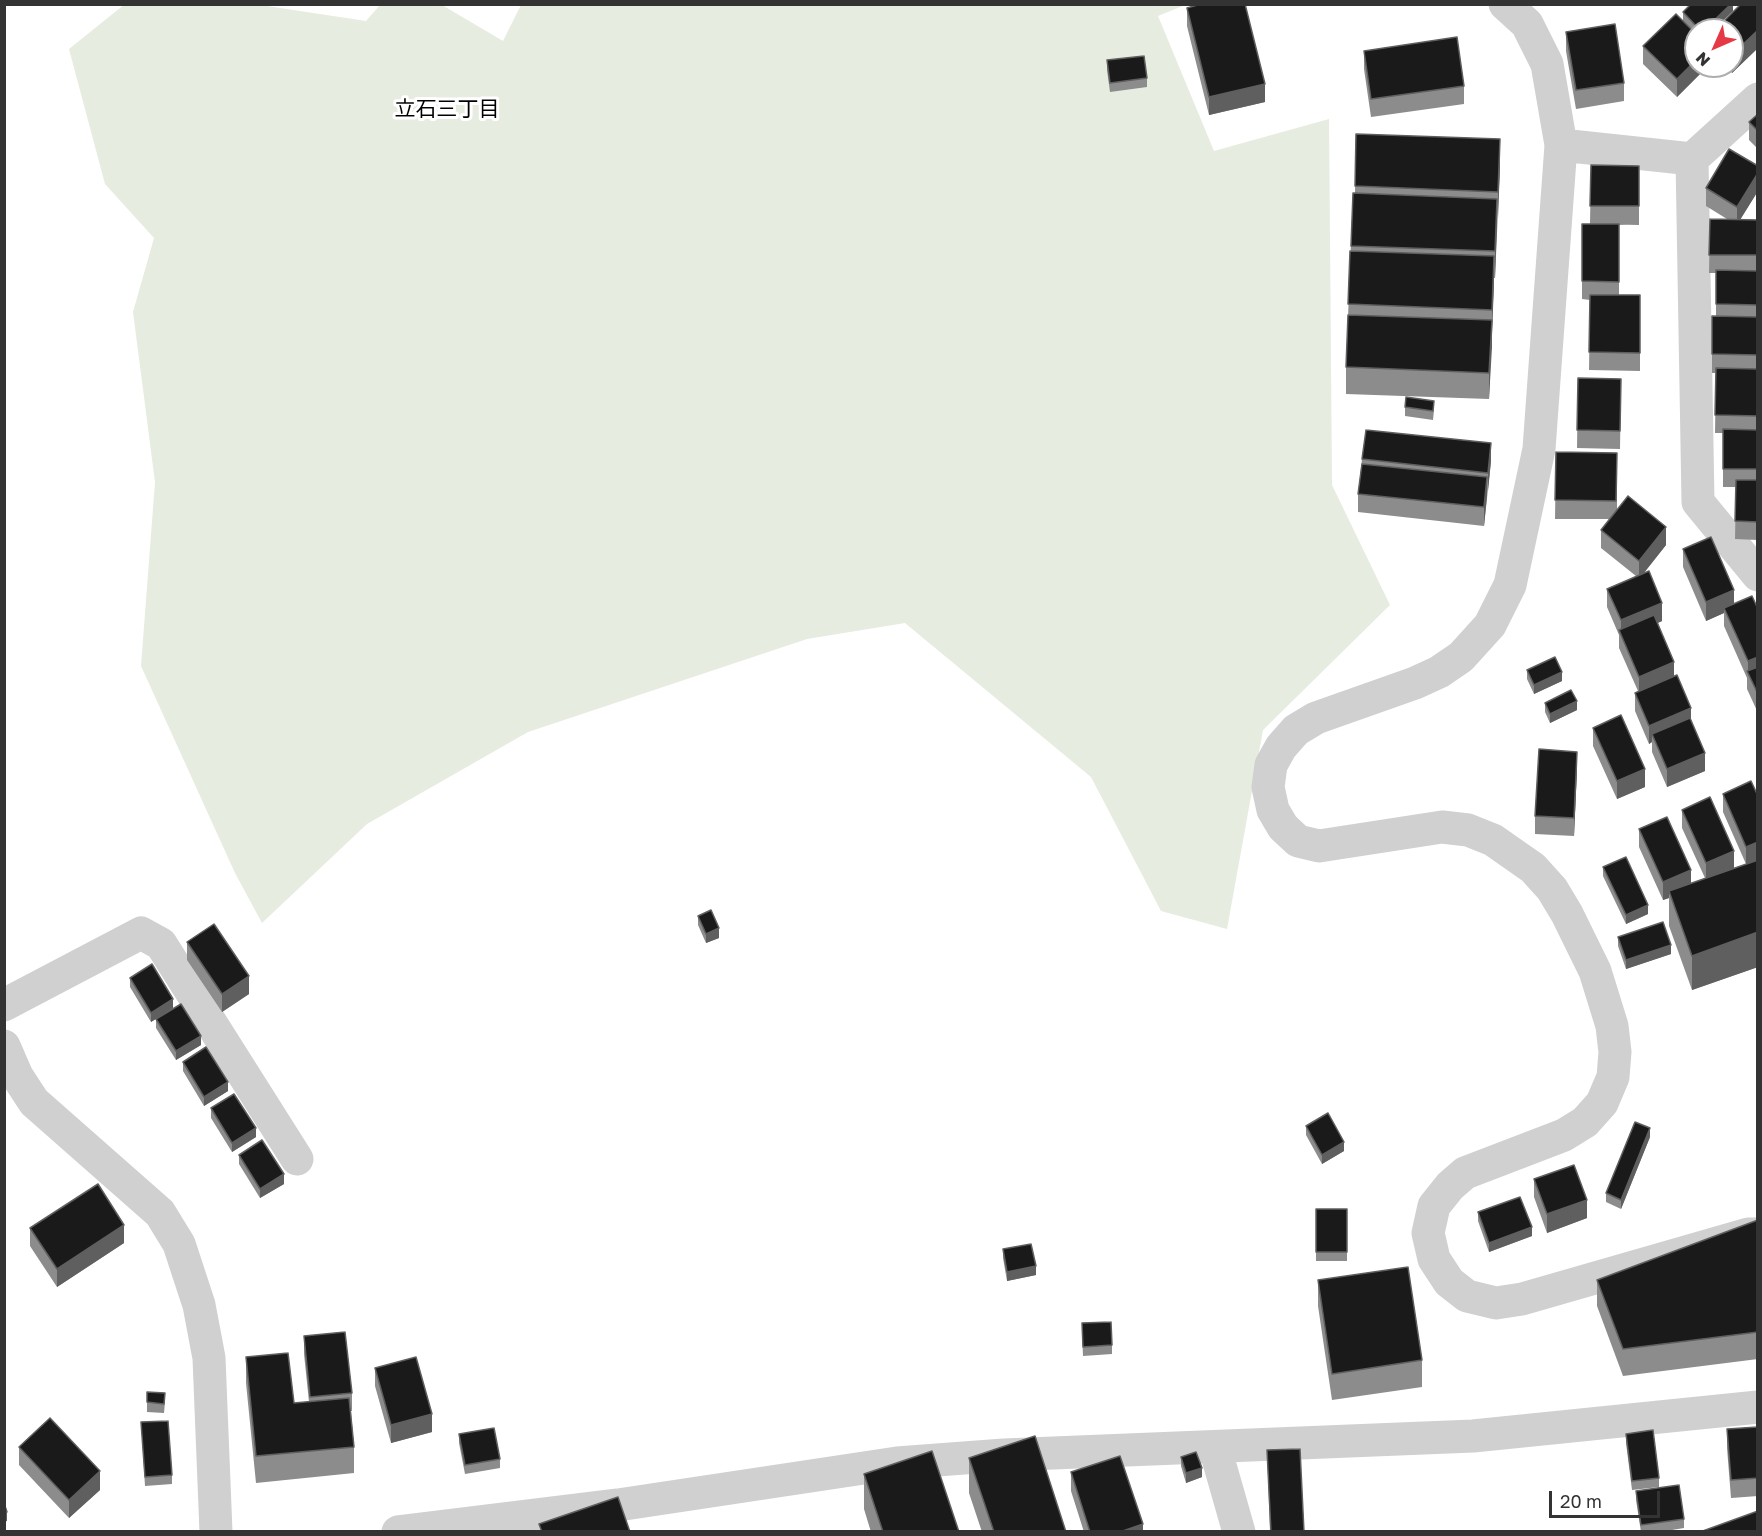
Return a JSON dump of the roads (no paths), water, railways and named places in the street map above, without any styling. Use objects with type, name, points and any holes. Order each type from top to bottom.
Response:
[{"type":"street","points":[[1505,4],[1527,24],[1547,64],[1561,145],[1539,449],[1510,585],[1500,607],[1478,641],[1461,657],[1439,672],[1316,718],[1296,730],[1281,747],[1271,765],[1268,787],[1273,810],[1283,827],[1298,841],[1319,846],[1442,827],[1468,830],[1493,840],[1533,868],[1551,889],[1567,914],[1596,971],[1612,1026],[1615,1052],[1613,1077],[1602,1103],[1585,1122],[1564,1135],[1474,1169],[1450,1186],[1434,1206],[1428,1233],[1434,1259],[1449,1282],[1467,1296],[1496,1303],[1522,1299],[1748,1234],[1758,1234]]},
{"type":"street","points":[[1561,145],[1692,159],[1758,99]]},
{"type":"street","points":[[1692,159],[1698,502],[1758,575]]},
{"type":"street","points":[[4,1005],[141,933],[161,944],[297,1159]]},
{"type":"street","points":[[4,1046],[16,1076],[34,1102],[160,1213],[180,1244],[199,1305],[209,1358],[216,1532]]},
{"type":"street","points":[[398,1532],[618,1505],[897,1463],[1004,1455],[1473,1436],[1758,1407]]},
{"type":"street","points":[[1215,1448],[1239,1532]]},
{"type":"district","name":"立石三丁目","points":[[447,109]]}]
